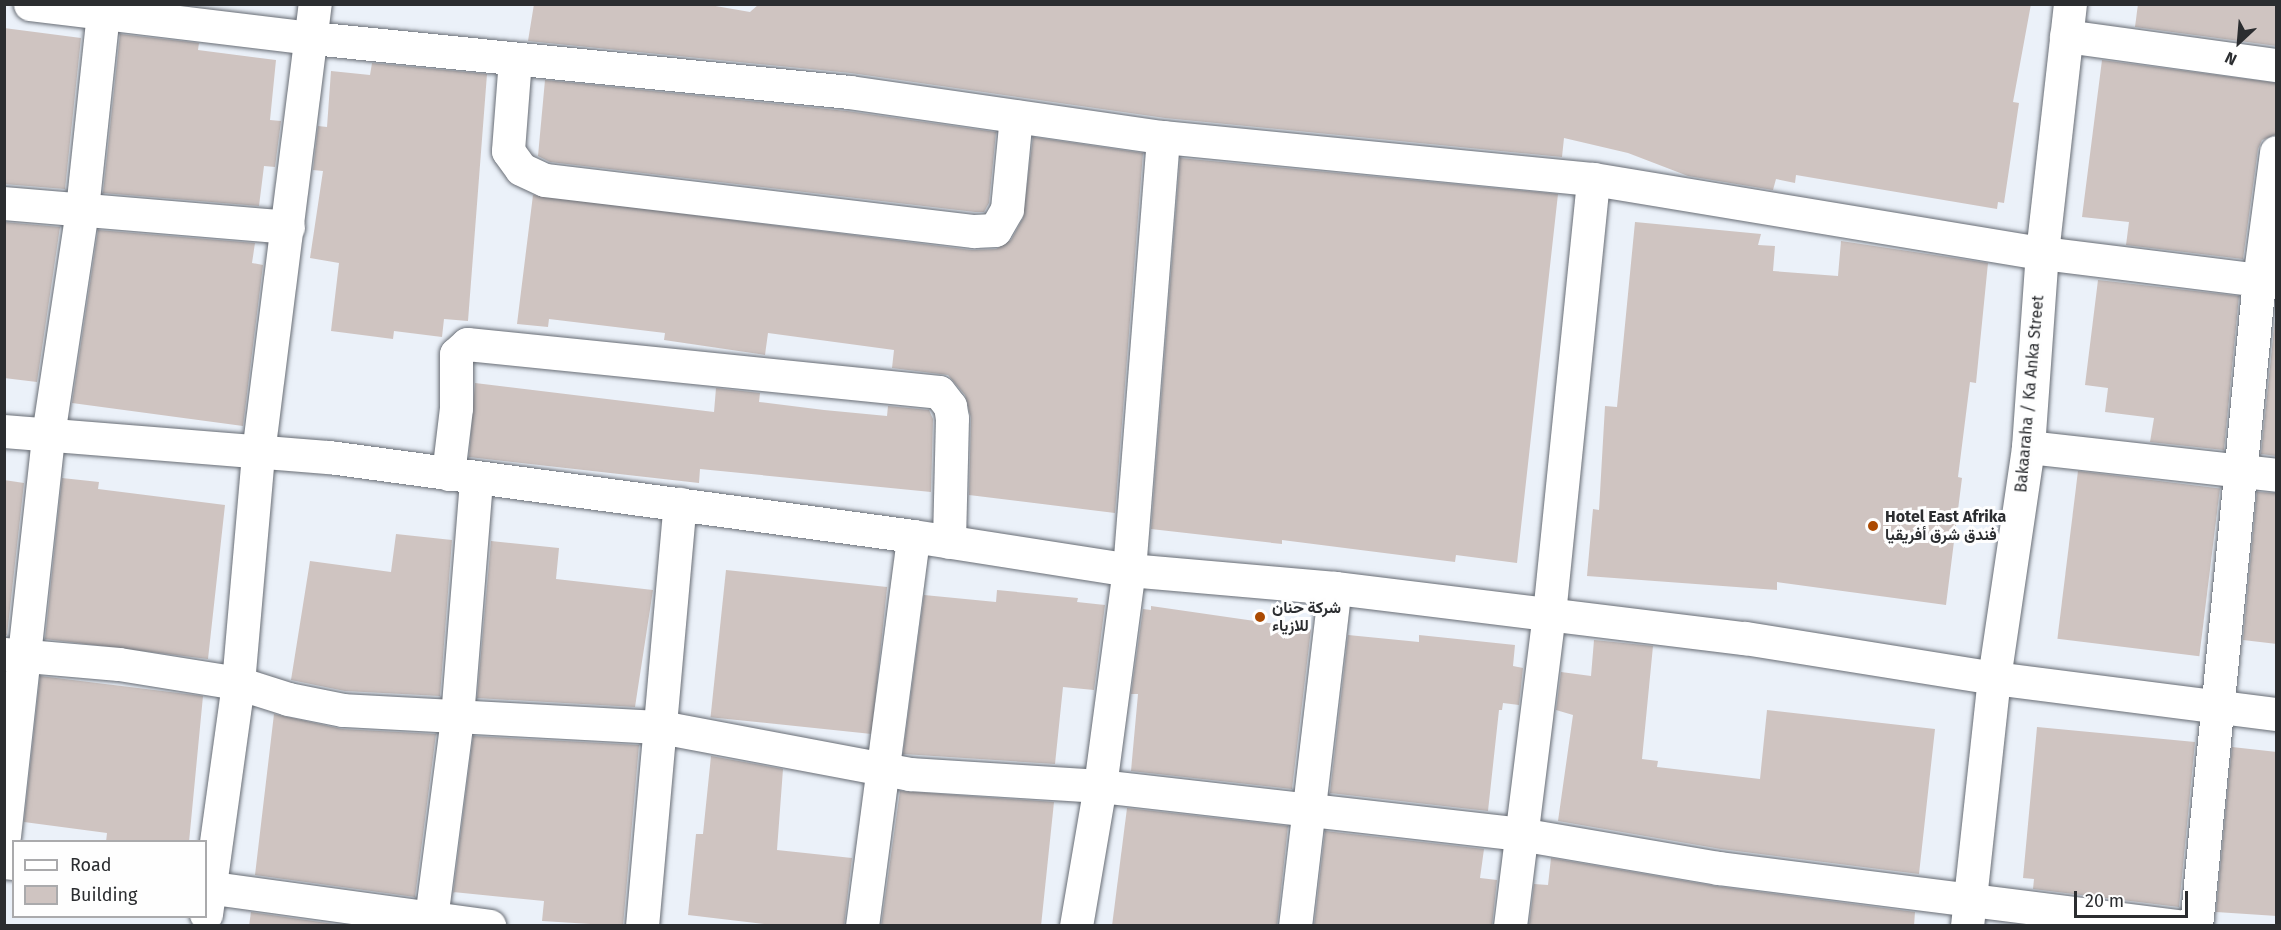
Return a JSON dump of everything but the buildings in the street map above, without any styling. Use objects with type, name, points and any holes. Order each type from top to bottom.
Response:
[{"type":"street","points":[[30,4],[104,9],[312,38],[849,92],[1163,137],[1593,179],[2042,253],[2268,281]]},
{"type":"street","points":[[207,894],[238,683],[258,453],[315,4]]},
{"type":"street","points":[[4,836],[15,655],[82,209],[104,9]]},
{"type":"street","points":[[2068,20],[2277,64]]},
{"type":"street","name":"Bakaaraha / Ka Anka Street","points":[[1968,913],[1994,678],[2028,447],[2042,253],[2068,20]]},
{"type":"street","points":[[515,59],[508,152],[521,169],[545,180],[974,231],[995,230],[1007,209],[1016,116]]},
{"type":"street","points":[[1076,926],[1100,786],[1129,570],[1163,137]]},
{"type":"street","points":[[2196,926],[2216,707],[2242,471],[2268,281],[2277,152]]},
{"type":"street","points":[[1509,926],[1549,614],[1593,179]]},
{"type":"street","points":[[4,202],[288,227]]},
{"type":"street","points":[[430,922],[457,717],[462,477],[456,408],[456,354],[467,344],[939,392],[950,406],[952,418],[949,542]]},
{"type":"street","points":[[4,430],[258,453],[329,457],[462,477],[913,536],[1129,570],[1335,588],[1745,638],[1994,678],[2277,714]]},
{"type":"street","points":[[2028,447],[2277,475]]},
{"type":"street","points":[[642,926],[680,504]]},
{"type":"street","points":[[862,926],[879,767],[913,536]]},
{"type":"street","points":[[1295,926],[1335,588]]},
{"type":"street","points":[[15,655],[119,664],[238,683],[288,699],[343,710],[661,727],[910,774],[1100,786],[1308,812],[1520,834],[1968,913],[2179,926]]},
{"type":"street","points":[[207,901],[489,926]]},
{"type":"place","name":"Hotel East Afrika فندق شرق أفريقيا","points":[[1873,526]]},
{"type":"place","name":"شركة حنان للازياء","points":[[1260,617]]}]
